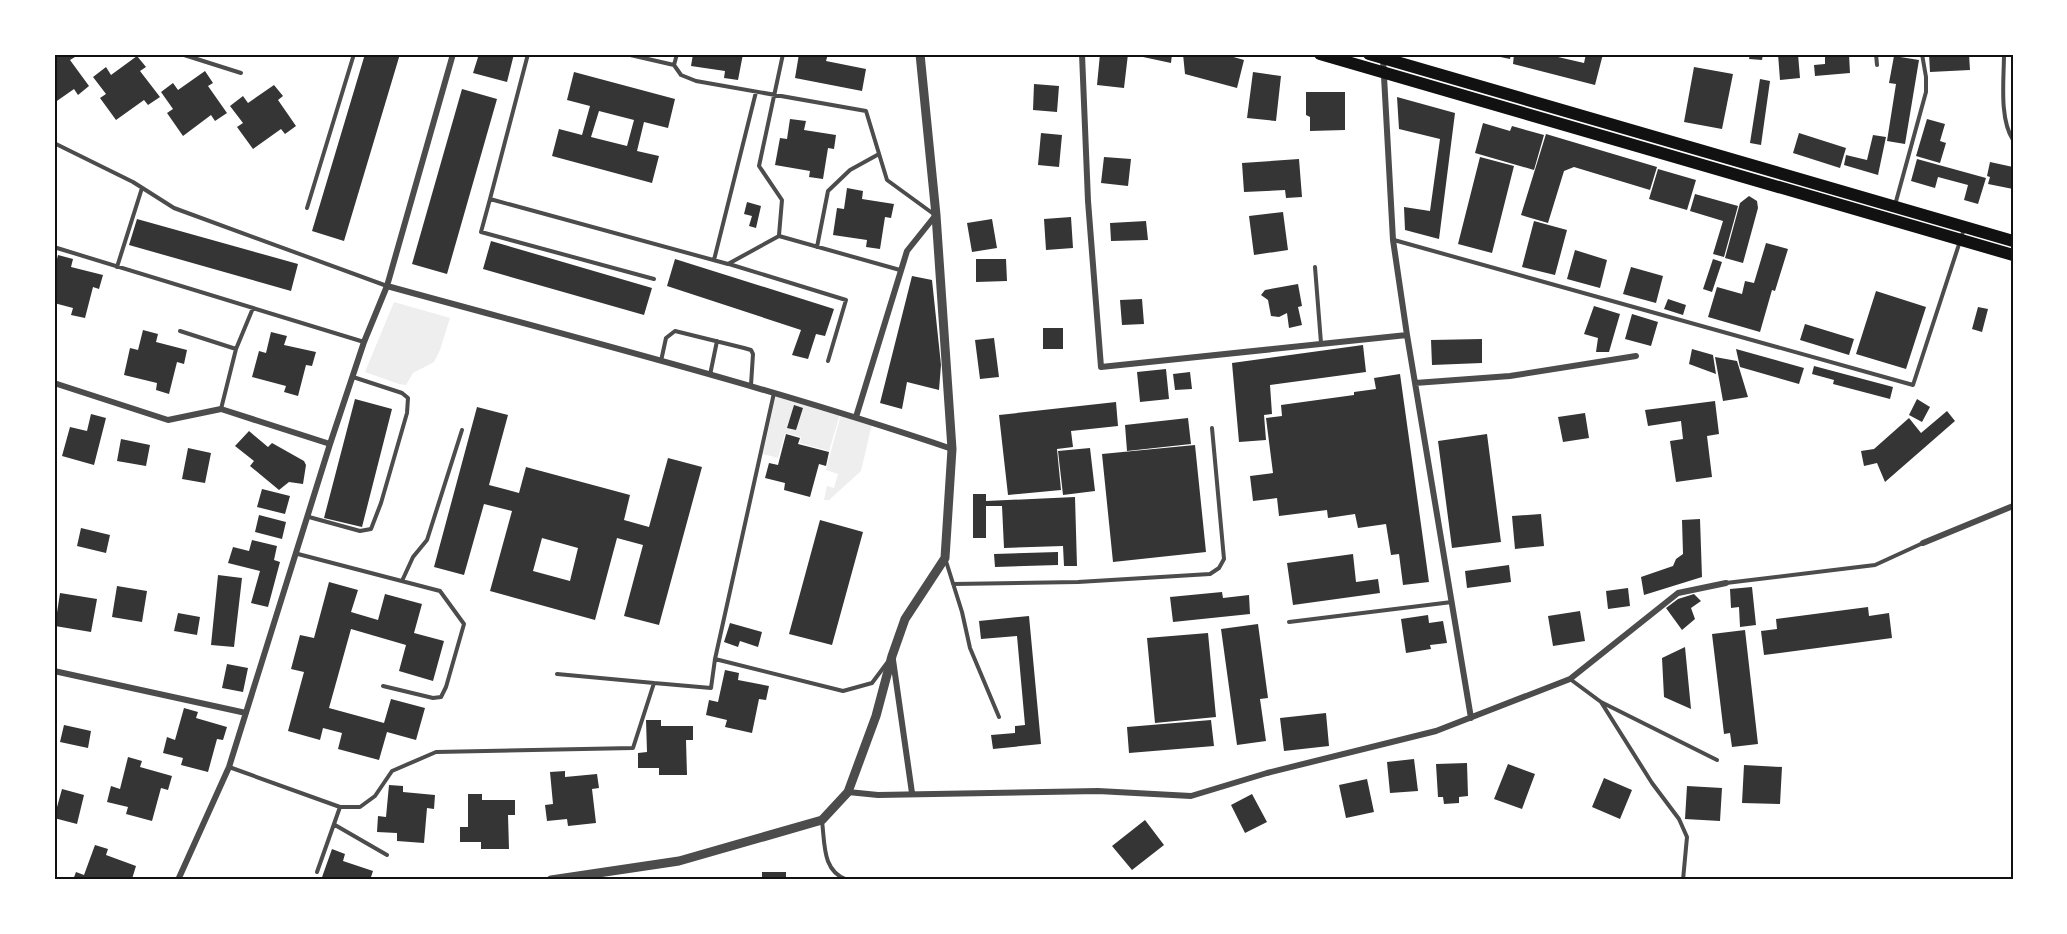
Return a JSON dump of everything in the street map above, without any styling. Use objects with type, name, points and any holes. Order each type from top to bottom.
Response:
[{"type":"main road","points":[[1320,54],[2013,255]]},
{"type":"main road","points":[[1369,54],[2013,241]]},
{"type":"street","points":[[178,880],[230,767],[330,444],[364,342],[387,286],[453,54]]},
{"type":"street","points":[[551,880],[679,861],[822,820],[848,792],[876,716],[892,656],[905,620],[945,558],[952,449],[936,216],[920,54]]},
{"type":"street","points":[[1082,54],[1088,201],[1101,367],[1407,334]]},
{"type":"street","points":[[1383,58],[1393,240],[1471,718]]},
{"type":"street","points":[[856,417],[907,251],[936,216]]},
{"type":"street","points":[[387,286],[751,386],[856,417],[952,449]]},
{"type":"street","points":[[1415,383],[1510,376],[1636,356]]},
{"type":"street","points":[[54,383],[168,420],[220,409],[330,444]]},
{"type":"street","points":[[1923,543],[2013,506]]},
{"type":"street","points":[[848,792],[878,795],[1098,791],[1191,796],[1267,773],[1436,731],[1570,679],[1678,593],[1726,583]]},
{"type":"street","points":[[892,656],[912,793]]},
{"type":"street","points":[[54,671],[246,713]]},
{"type":"lane","points":[[181,54],[241,74]]},
{"type":"lane","points":[[307,208],[354,54]]},
{"type":"lane","points":[[528,54],[481,232],[654,279]]},
{"type":"lane","points":[[626,54],[674,65],[681,75],[696,81],[866,111],[887,180],[936,216]]},
{"type":"lane","points":[[674,65],[677,54]]},
{"type":"lane","points":[[779,236],[782,200],[759,166],[783,54]]},
{"type":"lane","points":[[1876,54],[1877,65]]},
{"type":"lane","points":[[1895,207],[1926,92],[1922,54]]},
{"type":"lane","points":[[2004,54],[2005,119],[2008,133],[2013,140]]},
{"type":"lane","points":[[714,260],[756,92]]},
{"type":"lane","points":[[54,143],[142,188],[174,208],[387,286]]},
{"type":"lane","points":[[817,247],[828,191],[849,170],[879,154]]},
{"type":"lane","points":[[117,267],[142,188]]},
{"type":"lane","points":[[490,199],[714,260],[846,300],[828,361]]},
{"type":"lane","points":[[1393,240],[1913,385],[1964,227]]},
{"type":"lane","points":[[728,264],[779,236],[900,270]]},
{"type":"lane","points":[[54,249],[57,248],[364,342]]},
{"type":"lane","points":[[1315,267],[1321,344]]},
{"type":"lane","points":[[220,409],[237,349],[253,308]]},
{"type":"lane","points":[[180,331],[237,349]]},
{"type":"lane","points":[[661,361],[666,338],[675,331],[751,350],[753,354],[751,386]]},
{"type":"lane","points":[[710,375],[717,341]]},
{"type":"lane","points":[[309,517],[367,531],[381,503],[407,413],[408,398],[402,393],[352,377]]},
{"type":"lane","points":[[557,674],[711,688],[715,659],[774,393]]},
{"type":"lane","points":[[953,584],[1078,582],[1210,574],[1219,568],[1224,559],[1212,428]]},
{"type":"lane","points":[[402,581],[413,558],[427,540],[462,430]]},
{"type":"lane","points":[[1726,583],[1875,565],[1923,543]]},
{"type":"lane","points":[[297,554],[440,591],[464,624],[441,697],[433,698],[383,686]]},
{"type":"lane","points":[[945,558],[970,648],[999,717]]},
{"type":"lane","points":[[1289,622],[1452,602]]},
{"type":"lane","points":[[715,659],[843,691],[872,683],[892,656]]},
{"type":"lane","points":[[1570,679],[1601,702],[1717,760]]},
{"type":"lane","points":[[230,767],[340,807],[360,807],[375,796],[392,771],[436,752],[633,748],[654,682]]},
{"type":"lane","points":[[1601,702],[1652,783],[1679,819],[1688,837],[1683,880]]},
{"type":"lane","points":[[317,872],[340,807]]},
{"type":"lane","points":[[822,820],[829,866],[837,876],[847,880]]},
{"type":"lane","points":[[335,825],[387,855]]},
{"type":"shaded area","points":[[394,302],[450,318],[434,362],[413,373],[406,385],[365,372]]},
{"type":"shaded area","points":[[776,395],[840,414],[829,451],[800,443],[801,437],[785,433],[778,458],[763,454]]},
{"type":"shaded area","points":[[841,414],[872,424],[861,471],[829,500],[824,500],[827,486],[834,488],[838,474],[826,470]]},
{"type":"building","points":[[54,54],[74,54],[75,57],[70,60],[89,86],[78,95],[74,89],[54,103]]},
{"type":"building","points":[[365,54],[400,54],[344,241],[312,231]]},
{"type":"building","points":[[479,54],[514,54],[507,82],[473,73]]},
{"type":"building","points":[[693,54],[743,54],[738,80],[724,78],[725,71],[691,66]]},
{"type":"building","points":[[799,54],[828,54],[826,61],[866,69],[862,91],[795,78]]},
{"type":"building","points":[[1100,54],[1128,54],[1124,88],[1097,85]]},
{"type":"building","points":[[1144,54],[1172,54],[1171,63],[1143,57]]},
{"type":"building","points":[[1183,54],[1223,54],[1244,60],[1237,88],[1185,74]]},
{"type":"building","points":[[1486,54],[1511,54],[1510,59]]},
{"type":"building","points":[[1514,54],[1545,54],[1584,63],[1586,54],[1603,54],[1595,85],[1513,64]]},
{"type":"building","points":[[1750,54],[1763,54],[1762,60],[1749,59]]},
{"type":"building","points":[[1778,54],[1798,54],[1800,78],[1780,80]]},
{"type":"building","points":[[1825,54],[1849,54],[1850,73],[1815,76],[1814,65],[1825,64]]},
{"type":"building","points":[[1929,54],[1969,54],[1970,70],[1930,72]]},
{"type":"building","points":[[137,56],[146,67],[140,71],[160,97],[148,105],[144,100],[116,120],[100,98],[106,94],[93,77],[106,67],[111,75]]},
{"type":"building","points":[[1894,56],[1919,60],[1905,144],[1887,141],[1896,84],[1889,83]]},
{"type":"building","points":[[1694,67],[1733,74],[1722,129],[1684,122]]},
{"type":"building","points":[[205,71],[213,83],[208,86],[227,113],[215,121],[211,115],[183,136],[167,113],[173,109],[161,92],[173,83],[178,90]]},
{"type":"building","points":[[574,72],[675,99],[668,128],[644,122],[637,151],[659,156],[652,183],[552,156],[559,129],[582,135],[590,106],[567,100]],"holes":[[[599,111],[634,120],[627,146],[591,137]]]},
{"type":"building","points":[[1253,72],[1281,76],[1276,121],[1247,118]]},
{"type":"building","points":[[1760,79],[1770,81],[1761,145],[1750,143]]},
{"type":"building","points":[[1034,84],[1059,86],[1057,112],[1033,110]]},
{"type":"building","points":[[274,85],[283,96],[278,100],[296,126],[285,134],[281,129],[253,149],[237,127],[243,123],[230,106],[243,96],[248,103]]},
{"type":"building","points":[[462,89],[497,99],[447,274],[412,264]]},
{"type":"building","points":[[1306,92],[1345,92],[1345,130],[1310,131],[1310,117],[1306,115]]},
{"type":"building","points":[[1397,97],[1455,113],[1439,239],[1405,230],[1404,207],[1430,211],[1440,139],[1399,129]]},
{"type":"building","points":[[790,119],[806,121],[804,130],[836,135],[834,149],[828,148],[823,179],[809,177],[810,171],[775,165],[780,138],[787,139]]},
{"type":"building","points":[[1927,119],[1945,124],[1940,141],[1946,143],[1940,163],[1916,156]]},
{"type":"building","points":[[1483,123],[1510,131],[1512,126],[1544,135],[1534,170],[1475,153]]},
{"type":"building","points":[[1041,133],[1062,135],[1059,167],[1038,165]]},
{"type":"building","points":[[1799,133],[1846,148],[1840,168],[1793,153]]},
{"type":"building","points":[[1546,134],[1657,167],[1650,190],[1574,167],[1564,171],[1548,223],[1521,215]]},
{"type":"building","points":[[1873,135],[1886,137],[1878,175],[1844,165],[1846,155],[1867,160]]},
{"type":"building","points":[[1104,157],[1131,159],[1128,186],[1101,183]]},
{"type":"building","points":[[1480,157],[1514,166],[1492,253],[1458,244]]},
{"type":"building","points":[[1299,159],[1302,197],[1286,198],[1285,190],[1244,192],[1242,163]]},
{"type":"building","points":[[1917,159],[1986,178],[1978,204],[1964,200],[1968,185],[1938,177],[1935,188],[1911,181]]},
{"type":"building","points":[[1990,162],[2013,167],[2013,189],[1988,184]]},
{"type":"building","points":[[1658,169],[1696,180],[1687,210],[1649,199]]},
{"type":"building","points":[[847,188],[863,191],[862,199],[894,204],[891,218],[885,217],[880,249],[866,247],[867,240],[833,235],[837,208],[844,209]]},
{"type":"building","points":[[1695,194],[1738,206],[1724,257],[1713,254],[1723,221],[1690,211]]},
{"type":"building","points":[[1749,196],[1757,201],[1758,208],[1743,263],[1725,258],[1740,203]]},
{"type":"building","points":[[747,202],[761,206],[756,228],[749,226],[752,216],[744,214]]},
{"type":"building","points":[[1283,212],[1288,250],[1254,255],[1249,216]]},
{"type":"building","points":[[1071,217],[1073,248],[1046,250],[1044,219]]},
{"type":"building","points":[[137,219],[298,264],[291,291],[129,245]]},
{"type":"building","points":[[992,219],[997,248],[972,252],[967,223]]},
{"type":"building","points":[[1146,221],[1148,240],[1111,241],[1110,223]]},
{"type":"building","points":[[1534,221],[1567,230],[1555,275],[1522,267]]},
{"type":"building","points":[[491,241],[652,288],[644,315],[483,269]]},
{"type":"building","points":[[1766,243],[1788,249],[1775,291],[1772,290],[1760,332],[1708,317],[1717,287],[1742,294],[1745,281],[1754,283]]},
{"type":"building","points":[[1575,250],[1607,260],[1600,288],[1567,279]]},
{"type":"building","points":[[58,255],[73,259],[71,267],[103,275],[99,289],[93,287],[85,318],[71,315],[73,308],[54,303],[54,271]]},
{"type":"building","points":[[675,259],[834,309],[825,336],[816,334],[808,359],[792,355],[801,330],[667,286]]},
{"type":"building","points":[[976,259],[1006,259],[1007,281],[976,282]]},
{"type":"building","points":[[1713,259],[1722,262],[1712,292],[1703,289]]},
{"type":"building","points":[[1631,267],[1663,276],[1656,303],[1623,294]]},
{"type":"building","points":[[912,276],[932,280],[941,365],[939,390],[907,382],[902,409],[880,403]]},
{"type":"building","points":[[1298,284],[1302,306],[1298,307],[1302,325],[1289,328],[1287,313],[1279,317],[1271,316],[1268,300],[1261,295],[1265,290]]},
{"type":"building","points":[[1876,291],[1926,307],[1906,369],[1856,354]]},
{"type":"building","points":[[1142,299],[1144,324],[1122,325],[1120,300]]},
{"type":"building","points":[[1668,299],[1686,305],[1683,315],[1664,309]]},
{"type":"building","points":[[1594,306],[1620,314],[1609,352],[1596,352],[1598,338],[1584,334]]},
{"type":"building","points":[[1978,307],[1988,309],[1982,332],[1972,329]]},
{"type":"building","points":[[1632,314],[1658,322],[1651,346],[1625,339]]},
{"type":"building","points":[[1805,324],[1854,339],[1849,355],[1800,340]]},
{"type":"building","points":[[1043,328],[1063,328],[1063,349],[1043,349]]},
{"type":"building","points":[[143,330],[158,334],[156,342],[187,350],[184,364],[177,362],[169,394],[156,390],[157,383],[124,375],[130,348],[138,350]]},
{"type":"building","points":[[271,332],[287,336],[284,345],[316,352],[312,366],[306,365],[298,396],[284,392],[286,386],[252,377],[259,351],[266,353]]},
{"type":"building","points":[[994,338],[999,377],[980,379],[975,340]]},
{"type":"building","points":[[1482,339],[1482,363],[1432,365],[1431,340]]},
{"type":"building","points":[[1363,345],[1366,372],[1270,385],[1272,414],[1264,415],[1266,440],[1239,442],[1232,363]]},
{"type":"building","points":[[1692,349],[1713,355],[1716,374],[1689,364]]},
{"type":"building","points":[[1736,349],[1804,368],[1799,384],[1740,367]]},
{"type":"building","points":[[1715,357],[1737,361],[1748,397],[1723,401]]},
{"type":"building","points":[[1814,366],[1893,387],[1890,399],[1833,384],[1834,380],[1812,374]]},
{"type":"building","points":[[1166,369],[1169,399],[1140,402],[1137,372]]},
{"type":"building","points":[[1190,372],[1192,389],[1175,390],[1173,374]]},
{"type":"building","points":[[1400,374],[1429,582],[1403,585],[1399,554],[1391,555],[1386,524],[1358,528],[1355,514],[1328,518],[1327,510],[1279,516],[1277,498],[1253,501],[1250,476],[1273,473],[1266,418],[1282,416],[1281,405],[1354,395],[1354,392],[1376,389],[1374,378]]},
{"type":"building","points":[[355,399],[392,409],[362,527],[324,518]]},
{"type":"building","points":[[1917,399],[1930,407],[1922,422],[1909,415]]},
{"type":"building","points":[[1715,401],[1719,434],[1707,436],[1712,477],[1676,482],[1670,441],[1683,439],[1681,421],[1648,426],[1645,410]]},
{"type":"building","points":[[1116,402],[1118,426],[1071,431],[1073,447],[1057,449],[1061,490],[1008,495],[999,415]]},
{"type":"building","points":[[794,405],[803,408],[796,430],[787,428]]},
{"type":"building","points":[[477,407],[508,415],[489,485],[519,493],[526,467],[630,495],[624,520],[649,527],[668,458],[702,467],[659,625],[624,616],[643,545],[617,538],[595,620],[490,591],[512,511],[484,504],[464,575],[434,567]],"holes":[[[542,538],[578,548],[570,581],[533,571]]]},
{"type":"building","points":[[1947,411],[1955,421],[1885,482],[1877,463],[1864,466],[1861,451],[1874,449],[1909,418],[1921,433]]},
{"type":"building","points":[[1585,413],[1589,438],[1563,442],[1558,417]]},
{"type":"building","points":[[91,414],[106,418],[94,465],[62,456],[70,427],[87,431]]},
{"type":"building","points":[[1188,418],[1191,444],[1127,451],[1125,425]]},
{"type":"building","points":[[249,431],[268,447],[272,443],[304,461],[306,465],[303,484],[289,482],[279,490],[250,466],[254,461],[235,446]]},
{"type":"building","points":[[786,434],[800,438],[798,444],[829,452],[826,466],[819,464],[810,497],[784,490],[785,483],[765,478],[769,463],[778,465]]},
{"type":"building","points":[[1487,434],[1501,542],[1452,548],[1438,441]]},
{"type":"building","points":[[121,439],[150,445],[146,466],[117,461]]},
{"type":"building","points":[[1195,445],[1206,552],[1113,562],[1102,454]]},
{"type":"building","points":[[188,448],[211,453],[205,483],[182,479]]},
{"type":"building","points":[[1090,448],[1095,491],[1063,495],[1058,451]]},
{"type":"building","points":[[262,489],[290,496],[285,514],[257,507]]},
{"type":"building","points":[[973,494],[986,494],[986,501],[1075,497],[1077,566],[1064,566],[1063,546],[1004,548],[1002,506],[986,506],[986,538],[973,538]]},
{"type":"building","points":[[1541,514],[1544,546],[1515,549],[1512,516]]},
{"type":"building","points":[[259,515],[286,522],[282,539],[255,532]]},
{"type":"building","points":[[1700,519],[1702,577],[1644,595],[1641,577],[1673,566],[1676,559],[1683,554],[1682,520]]},
{"type":"building","points":[[820,520],[863,532],[832,645],[789,634]]},
{"type":"building","points":[[81,528],[110,535],[106,553],[77,546]]},
{"type":"building","points":[[252,540],[277,546],[274,560],[280,562],[268,607],[251,603],[260,571],[228,563],[233,547],[249,551]]},
{"type":"building","points":[[1058,552],[1058,565],[995,567],[994,554]]},
{"type":"building","points":[[1353,554],[1356,582],[1378,579],[1380,593],[1293,605],[1287,563]]},
{"type":"building","points":[[1509,565],[1511,582],[1467,588],[1465,571]]},
{"type":"building","points":[[218,575],[242,578],[234,647],[211,645]]},
{"type":"building","points":[[329,582],[358,590],[351,612],[378,620],[385,594],[422,604],[414,633],[444,641],[433,681],[399,671],[406,645],[351,629],[329,708],[384,723],[391,699],[425,708],[416,740],[387,732],[379,760],[338,749],[342,733],[323,728],[320,740],[288,731],[304,672],[291,669],[300,635],[314,638]]},
{"type":"building","points":[[117,586],[147,591],[142,622],[112,617]]},
{"type":"building","points":[[1752,587],[1756,625],[1740,627],[1739,607],[1731,608],[1730,589]]},
{"type":"building","points":[[1628,588],[1630,606],[1608,609],[1606,591]]},
{"type":"building","points":[[1222,592],[1223,598],[1249,595],[1250,614],[1173,622],[1170,597]]},
{"type":"building","points":[[60,593],[97,599],[91,632],[55,626]]},
{"type":"building","points":[[1694,594],[1701,601],[1691,608],[1695,619],[1682,630],[1666,608],[1678,599]]},
{"type":"building","points":[[1868,607],[1869,616],[1889,613],[1892,638],[1764,655],[1761,631],[1777,629],[1776,619]]},
{"type":"building","points":[[1580,611],[1585,641],[1553,646],[1548,616]]},
{"type":"building","points":[[178,613],[200,617],[197,635],[174,631]]},
{"type":"building","points":[[1428,615],[1429,623],[1443,621],[1447,643],[1430,645],[1431,649],[1406,653],[1401,619]]},
{"type":"building","points":[[1029,616],[1041,744],[993,749],[991,735],[1015,733],[1015,726],[1025,725],[1017,636],[981,639],[979,621]]},
{"type":"building","points":[[730,623],[762,632],[758,647],[740,641],[738,647],[724,642]]},
{"type":"building","points":[[1258,624],[1268,698],[1260,699],[1266,741],[1237,745],[1221,629]]},
{"type":"building","points":[[1745,630],[1758,744],[1732,747],[1730,733],[1724,734],[1712,634]]},
{"type":"building","points":[[1208,633],[1216,717],[1155,723],[1147,638]]},
{"type":"building","points":[[1685,647],[1691,709],[1664,697],[1662,658]]},
{"type":"building","points":[[227,664],[248,668],[243,692],[222,688]]},
{"type":"building","points":[[725,670],[739,673],[738,680],[769,686],[766,700],[759,699],[752,733],[725,727],[727,720],[706,715],[709,700],[718,702]]},
{"type":"building","points":[[184,708],[198,712],[196,718],[227,727],[223,740],[217,739],[208,772],[181,765],[183,758],[163,753],[167,737],[175,740]]},
{"type":"building","points":[[1326,713],[1329,746],[1284,751],[1280,718]]},
{"type":"building","points":[[646,720],[661,720],[661,726],[693,726],[693,740],[686,740],[687,775],[659,775],[659,768],[638,768],[638,753],[647,752]]},
{"type":"building","points":[[1211,720],[1214,746],[1129,753],[1127,727]]},
{"type":"building","points":[[64,725],[91,731],[88,748],[60,742]]},
{"type":"building","points":[[128,757],[142,761],[140,767],[172,776],[168,790],[161,788],[152,821],[126,814],[128,807],[107,802],[111,786],[120,789]]},
{"type":"building","points":[[1414,759],[1418,791],[1390,793],[1387,762]]},
{"type":"building","points":[[1467,763],[1468,796],[1459,797],[1459,803],[1444,804],[1443,797],[1438,797],[1436,764]]},
{"type":"building","points":[[1508,764],[1535,774],[1522,809],[1494,799]]},
{"type":"building","points":[[1744,765],[1782,767],[1780,804],[1742,803]]},
{"type":"building","points":[[565,771],[565,777],[597,774],[599,788],[592,789],[596,823],[568,826],[567,819],[547,821],[545,805],[553,804],[550,772]]},
{"type":"building","points":[[1604,778],[1632,790],[1620,819],[1592,807]]},
{"type":"building","points":[[1367,779],[1374,812],[1346,818],[1339,785]]},
{"type":"building","points":[[389,785],[403,786],[403,792],[435,795],[434,809],[427,808],[424,843],[397,841],[397,833],[377,832],[378,816],[386,817]]},
{"type":"building","points":[[1687,786],[1722,788],[1720,821],[1685,819]]},
{"type":"building","points":[[62,789],[84,795],[77,824],[54,818]]},
{"type":"building","points":[[468,794],[482,794],[482,800],[515,800],[515,815],[508,815],[509,849],[481,849],[481,842],[460,842],[460,827],[468,827]]},
{"type":"building","points":[[1252,794],[1267,822],[1245,833],[1231,805]]},
{"type":"building","points":[[1145,820],[1164,845],[1132,870],[1112,846]]},
{"type":"building","points":[[95,845],[108,849],[106,855],[136,866],[132,879],[125,877],[124,880],[73,880],[76,872],[84,875]]},
{"type":"building","points":[[332,849],[345,854],[343,861],[373,871],[370,880],[321,880]]},
{"type":"building","points":[[762,872],[786,872],[786,880],[762,880]]}]
